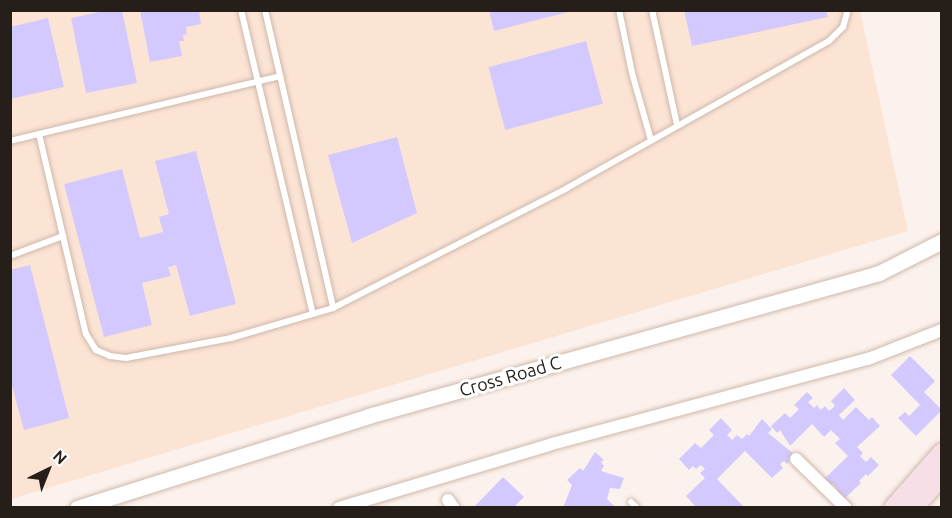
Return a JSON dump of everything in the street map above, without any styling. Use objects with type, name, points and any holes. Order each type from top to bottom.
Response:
[{"type":"main road","points":[[909,504],[942,452]]},
{"type":"main road","points":[[909,504],[942,476]]},
{"type":"street","name":"Cross Road C","points":[[77,507],[379,413],[879,273],[942,241]]},
{"type":"street","points":[[339,507],[552,444],[868,359],[942,330]]},
{"type":"street","points":[[796,459],[846,507]]},
{"type":"lane","points":[[241,10],[313,314]]},
{"type":"lane","points":[[265,10],[333,308]]},
{"type":"lane","points":[[619,10],[632,74],[651,140]]},
{"type":"lane","points":[[652,10],[677,126]]},
{"type":"lane","points":[[39,134],[86,334],[96,350],[110,356],[126,358],[219,340],[333,308],[567,188],[829,41],[843,27],[848,10]]},
{"type":"lane","points":[[10,141],[280,76]]},
{"type":"lane","points":[[10,256],[63,236]]},
{"type":"shaded area","points":[[11,11],[860,11],[908,231],[11,499]]},
{"type":"building","points":[[108,10],[122,10],[137,83],[86,93],[71,18]]},
{"type":"building","points":[[140,10],[199,10],[201,24],[186,27],[187,34],[183,35],[184,41],[179,41],[182,56],[150,62]]},
{"type":"building","points":[[489,10],[571,10],[572,11],[494,31]]},
{"type":"building","points":[[684,10],[826,10],[828,17],[692,46]]},
{"type":"building","points":[[48,18],[64,87],[10,99],[10,27]]},
{"type":"building","points":[[586,41],[603,104],[505,130],[488,67]]},
{"type":"building","points":[[397,137],[417,213],[352,243],[328,155]]},
{"type":"building","points":[[196,151],[236,304],[190,316],[176,265],[168,267],[171,276],[142,283],[152,325],[104,337],[64,184],[122,169],[140,238],[163,232],[159,217],[169,214],[155,161]]},
{"type":"building","points":[[30,265],[69,418],[24,430],[10,378],[10,270]]},
{"type":"building","points":[[910,356],[935,381],[924,392],[942,410],[916,436],[898,418],[905,412],[909,416],[920,405],[891,375]]},
{"type":"building","points":[[844,388],[855,400],[839,415],[843,420],[856,407],[869,420],[872,417],[880,426],[857,447],[863,453],[860,456],[866,462],[871,457],[879,465],[868,476],[866,474],[859,481],[861,483],[842,501],[835,494],[838,490],[833,484],[829,487],[823,480],[848,456],[835,443],[840,439],[831,430],[824,437],[812,424],[790,446],[780,430],[777,433],[771,426],[785,413],[790,418],[799,409],[794,405],[807,392],[813,398],[808,402],[814,408],[817,405],[821,410],[825,406],[829,411],[835,406],[831,401]]},
{"type":"building","points":[[721,418],[732,430],[727,435],[732,440],[737,435],[742,439],[747,434],[749,436],[762,419],[772,429],[768,433],[795,455],[787,464],[784,461],[780,464],[783,468],[772,478],[745,451],[717,479],[745,508],[697,508],[686,496],[705,478],[700,473],[705,469],[701,465],[696,469],[693,466],[689,470],[679,459],[695,443],[701,448],[714,435],[709,430]]},
{"type":"building","points":[[595,452],[604,460],[601,462],[604,466],[601,471],[624,478],[620,489],[610,488],[607,499],[616,508],[563,508],[572,485],[567,480],[580,468],[583,471]]},
{"type":"building","points":[[503,477],[524,497],[513,508],[473,508]]}]
